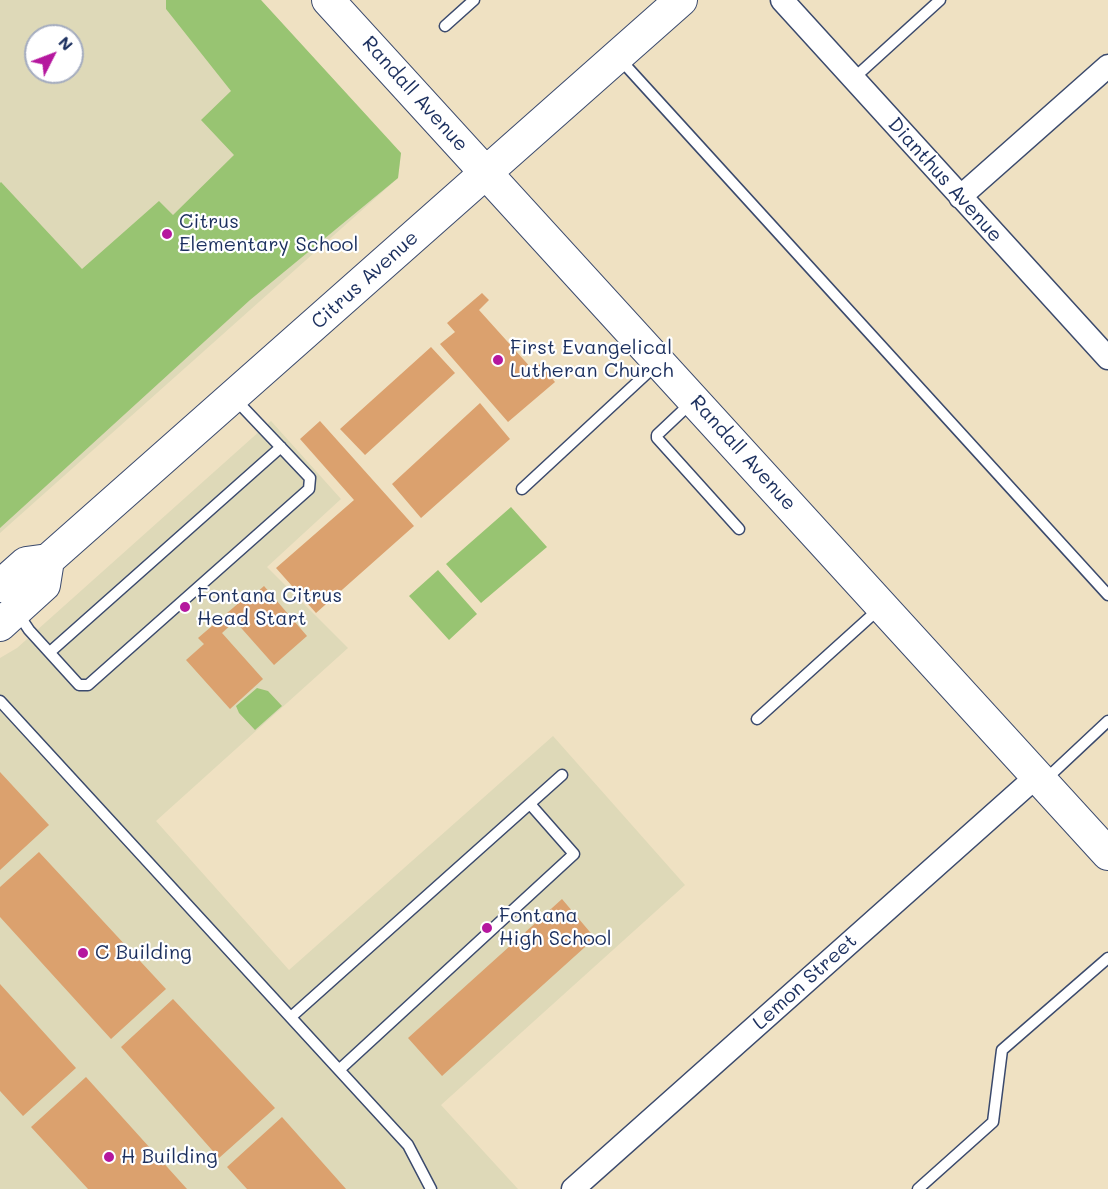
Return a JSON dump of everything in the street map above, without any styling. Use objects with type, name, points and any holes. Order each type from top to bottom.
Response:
[{"type":"street","name":"Randall Avenue","points":[[328,0],[1108,854]]},
{"type":"street","name":"Citrus Avenue","points":[[5,607],[26,563],[48,560],[681,0]]},
{"type":"street","name":"Dianthus Avenue","points":[[782,0],[1108,358]]},
{"type":"street","points":[[960,197],[1108,66]]},
{"type":"street","name":"Lemon Street","points":[[573,1189],[1040,779]]},
{"type":"lane","points":[[445,26],[474,0]]},
{"type":"lane","points":[[853,79],[940,0]]},
{"type":"lane","points":[[618,57],[1108,595]]},
{"type":"lane","points":[[522,489],[659,362]]},
{"type":"lane","points":[[5,607],[79,685],[88,685],[309,489],[310,478],[234,397]]},
{"type":"lane","points":[[694,400],[657,435],[657,438],[740,529]]},
{"type":"lane","points":[[50,652],[281,447]]},
{"type":"lane","points":[[757,719],[882,606]]},
{"type":"lane","points":[[0,701],[408,1145],[431,1189]]},
{"type":"lane","points":[[1040,779],[1108,722]]},
{"type":"lane","points":[[291,1017],[562,775]]},
{"type":"lane","points":[[339,1070],[574,854],[530,804]]},
{"type":"lane","points":[[918,1189],[993,1122],[1002,1050],[1108,958]]},
{"type":"shaded area","name":"Citrus Elementary School","points":[[0,0],[261,0],[401,153],[398,178],[0,533]]},
{"type":"shaded area","name":"Fontana High School","points":[[271,421],[341,499],[267,567],[348,648],[156,821],[289,970],[553,736],[685,885],[441,1105],[518,1189],[0,1189],[0,658],[17,648]]},
{"type":"green space","name":"Citrus Elementary School","points":[[166,0],[261,0],[401,153],[398,178],[250,300],[0,528],[0,183],[82,269],[159,201],[173,215],[234,155],[201,120],[231,91],[166,9]]},
{"type":"green space","points":[[511,507],[547,547],[481,603],[446,564]]},
{"type":"green space","points":[[438,570],[477,614],[449,640],[409,596]]},
{"type":"green space","points":[[257,688],[268,691],[282,706],[255,730],[239,713],[236,706]]},
{"type":"building","points":[[482,293],[489,300],[479,310],[533,370],[540,364],[555,382],[508,422],[440,344],[455,332],[447,323]]},
{"type":"building","points":[[431,347],[455,373],[365,455],[340,429]]},
{"type":"building","points":[[480,403],[510,439],[421,518],[392,484]]},
{"type":"building","points":[[320,421],[414,526],[316,613],[276,568],[354,500],[300,439]]},
{"type":"building","points":[[264,586],[307,636],[274,665],[235,621],[222,633],[263,679],[230,709],[186,660],[204,644],[198,638],[241,601],[244,604]]},
{"type":"building","points":[[0,772],[49,825],[0,870]]},
{"type":"building","name":"C Building","points":[[39,852],[166,989],[111,1039],[0,917],[0,887]]},
{"type":"building","points":[[562,899],[595,938],[442,1076],[408,1038]]},
{"type":"building","points":[[0,984],[76,1068],[23,1116],[0,1091]]},
{"type":"building","points":[[173,999],[275,1108],[219,1158],[121,1047]]},
{"type":"building","name":"H Building","points":[[86,1077],[187,1189],[88,1189],[31,1127]]},
{"type":"building","points":[[282,1117],[346,1189],[247,1189],[227,1167]]},
{"type":"place","name":"Citrus Elementary School","points":[[167,234]]},
{"type":"place","name":"First Evangelical Lutheran Church","points":[[498,360]]},
{"type":"place","name":"Fontana Citrus Head Start","points":[[185,607]]},
{"type":"place","name":"Fontana High School","points":[[487,928]]},
{"type":"place","name":"C Building","points":[[83,953]]},
{"type":"place","name":"H Building","points":[[109,1157]]}]
